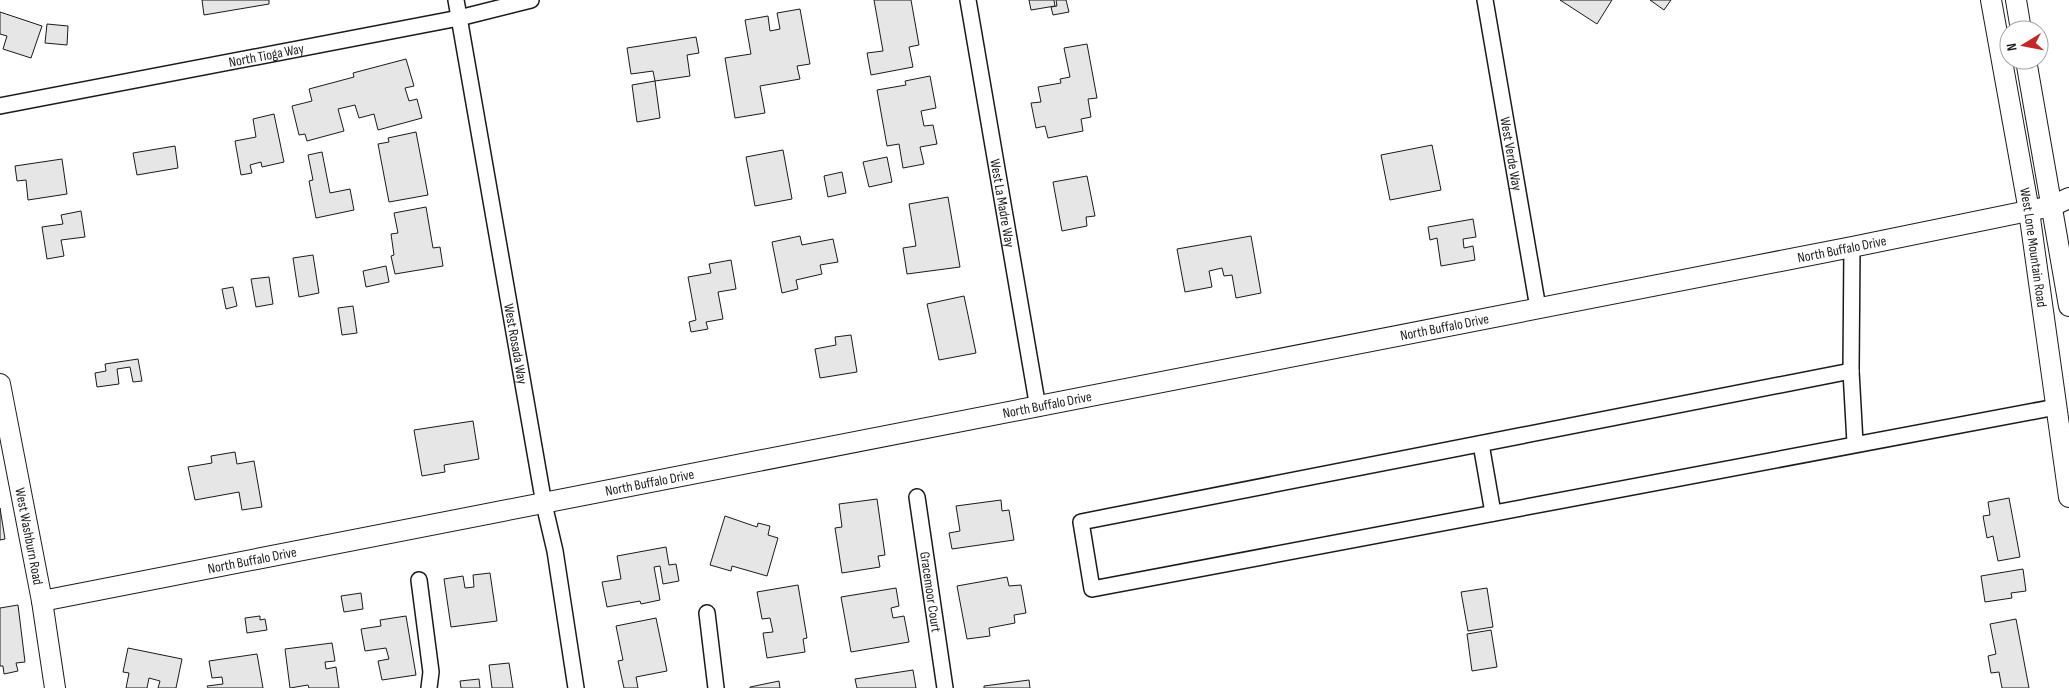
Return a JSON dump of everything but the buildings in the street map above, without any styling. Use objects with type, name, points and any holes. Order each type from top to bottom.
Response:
[{"type":"street","name":"West Rosada Way","points":[[456,0],[544,504],[555,551],[576,688]]},
{"type":"street","name":"North Tioga Way","points":[[0,106],[459,18],[531,0]]},
{"type":"street","name":"West La Madre Way","points":[[968,0],[1038,408]]},
{"type":"street","name":"West Verde Way","points":[[1485,0],[1538,308]]},
{"type":"street","name":"West Lone Mountain Road","points":[[1991,0],[2028,211],[2069,497]]},
{"type":"street","points":[[2016,0],[2019,20]]},
{"type":"street","name":"West Lone Mountain Road","points":[[2029,70],[2063,205],[2069,306]]},
{"type":"street","name":"North Buffalo Drive","points":[[42,601],[544,504],[812,449],[1038,408],[2063,205]]},
{"type":"street","points":[[1852,247],[1851,371],[1855,444]]},
{"type":"street","points":[[1851,371],[1081,522],[1092,590],[2056,407]]},
{"type":"street","name":"West Washburn Road","points":[[0,384],[42,601],[55,688]]},
{"type":"street","points":[[1481,444],[1493,513]]},
{"type":"street","name":"Gracemoor Court","points":[[917,497],[945,688]]},
{"type":"street","points":[[419,580],[431,672],[429,688]]},
{"type":"street","points":[[707,613],[716,688]]}]
